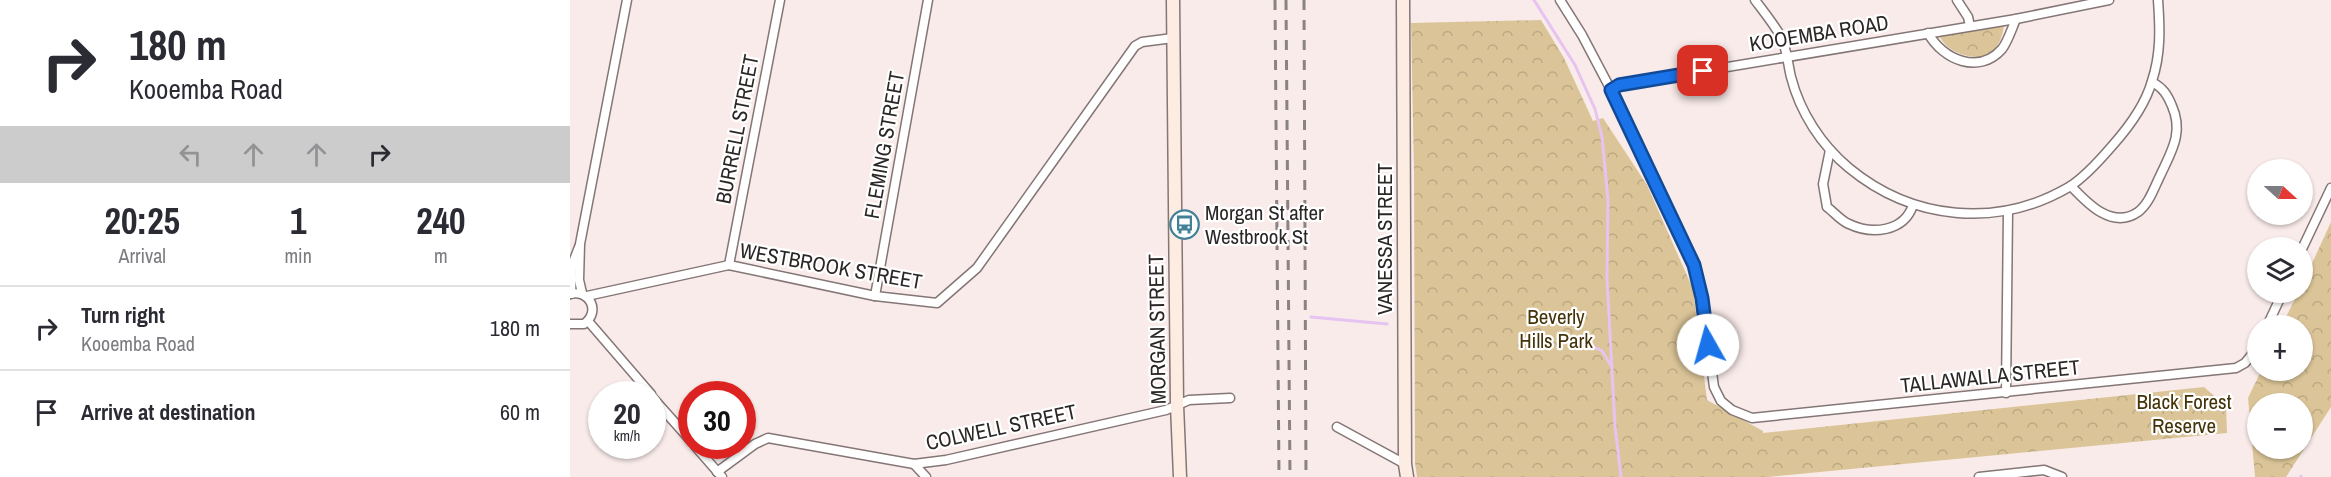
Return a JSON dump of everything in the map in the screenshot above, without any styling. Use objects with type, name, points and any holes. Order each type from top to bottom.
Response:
[{"type":"street","points":[[593,306],[585,295],[579,280],[580,244],[627,0]]},
{"type":"street","name":"BURRELL STREET","points":[[729,265],[780,0]]},
{"type":"street","name":"FLEMING STREET","points":[[875,296],[928,0]]},
{"type":"street","name":"MORGAN STREET","points":[[1173,0],[1177,405],[1180,477]]},
{"type":"street","name":"VANESSA STREET","points":[[1403,0],[1405,464],[1407,477]]},
{"type":"street","points":[[1560,0],[1582,35],[1611,90]]},
{"type":"street","points":[[1755,0],[1782,38],[1797,97],[1806,115],[1830,150],[1865,180],[1913,205],[1938,211],[1965,213],[2008,211],[2043,199],[2071,186],[2092,167],[2127,128],[2144,101],[2152,82],[2161,32],[2158,0]]},
{"type":"street","points":[[1957,0],[1968,17],[1970,26]]},
{"type":"street","name":"KOOEMBA ROAD","points":[[1611,90],[1619,85],[1970,26],[2109,0]]},
{"type":"street","points":[[1928,33],[1935,45],[1950,57],[1970,63],[1986,61],[2003,48],[2016,18]]},
{"type":"street","name":"WESTBROOK STREET","points":[[571,294],[608,292],[729,265],[875,296],[937,303],[977,268],[1136,46],[1142,42],[1173,38]]},
{"type":"street","points":[[2071,186],[2092,207],[2109,216],[2123,217],[2138,212],[2149,198],[2176,140],[2178,126],[2168,97],[2162,87],[2152,82]]},
{"type":"street","name":"TALLAWALLA STREET","points":[[1611,90],[1694,265],[1702,298],[1713,387],[1721,401],[1732,410],[1752,418],[2236,368],[2247,361]]},
{"type":"street","points":[[1830,150],[1822,184],[1827,207],[1848,224],[1874,231],[1898,225],[1910,214],[1913,205]]},
{"type":"street","points":[[2308,237],[2331,188]]},
{"type":"street","points":[[2006,393],[2008,211]]},
{"type":"street","points":[[571,294],[570,271],[580,244]]},
{"type":"street","points":[[571,326],[588,321],[596,300],[608,292]]},
{"type":"street","points":[[588,321],[639,381]]},
{"type":"street","name":"COLWELL STREET","points":[[720,474],[755,444],[768,438],[914,464],[946,460],[1166,410],[1189,400],[1230,398]]},
{"type":"street","points":[[666,412],[678,426]]},
{"type":"street","points":[[1336,427],[1405,464]]},
{"type":"street","points":[[707,459],[720,474]]},
{"type":"street","points":[[914,464],[926,477]]},
{"type":"street","points":[[1979,477],[2044,470],[2062,477]]},
{"type":"green space","name":"Beverly Hills Park","points":[[1541,20],[1564,58],[1593,121],[1603,118],[1647,185],[1693,289],[1707,400],[1763,433],[2204,387],[2226,406],[2227,433],[1768,477],[1417,477],[1415,463],[1411,23]]},
{"type":"green space","points":[[2004,26],[1999,42],[1991,53],[1985,56],[1961,54],[1946,45],[1940,37]]},
{"type":"green space","points":[[2331,222],[2331,407],[2313,435],[2313,393],[2250,393],[2256,381],[2313,381],[2313,315],[2287,315],[2293,303],[2313,303],[2313,261]]},
{"type":"green space","points":[[2253,459],[2298,459],[2286,477],[2255,477]]},
{"type":"waterway","points":[[1534,0],[1575,65],[1595,109],[1602,137],[1608,200],[1607,279],[1615,426],[1621,477]]},
{"type":"waterway","points":[[1311,317],[1387,324]]},
{"type":"waterway","points":[[1588,344],[1602,351],[1612,367]]},
{"type":"railway","points":[[1275,0],[1279,477]]},
{"type":"railway","points":[[1286,0],[1290,477]]},
{"type":"railway","points":[[1304,0],[1306,477]]},
{"type":"place","name":"Morgan St after Westbrook St","points":[[1184,224]]},
{"type":"route","points":[[1703,71],[1619,85],[1611,90],[1694,265],[1702,298],[1708,345]]},
{"type":"park label","name":"Black Forest Reserve","points":[[2184,413]]}]
